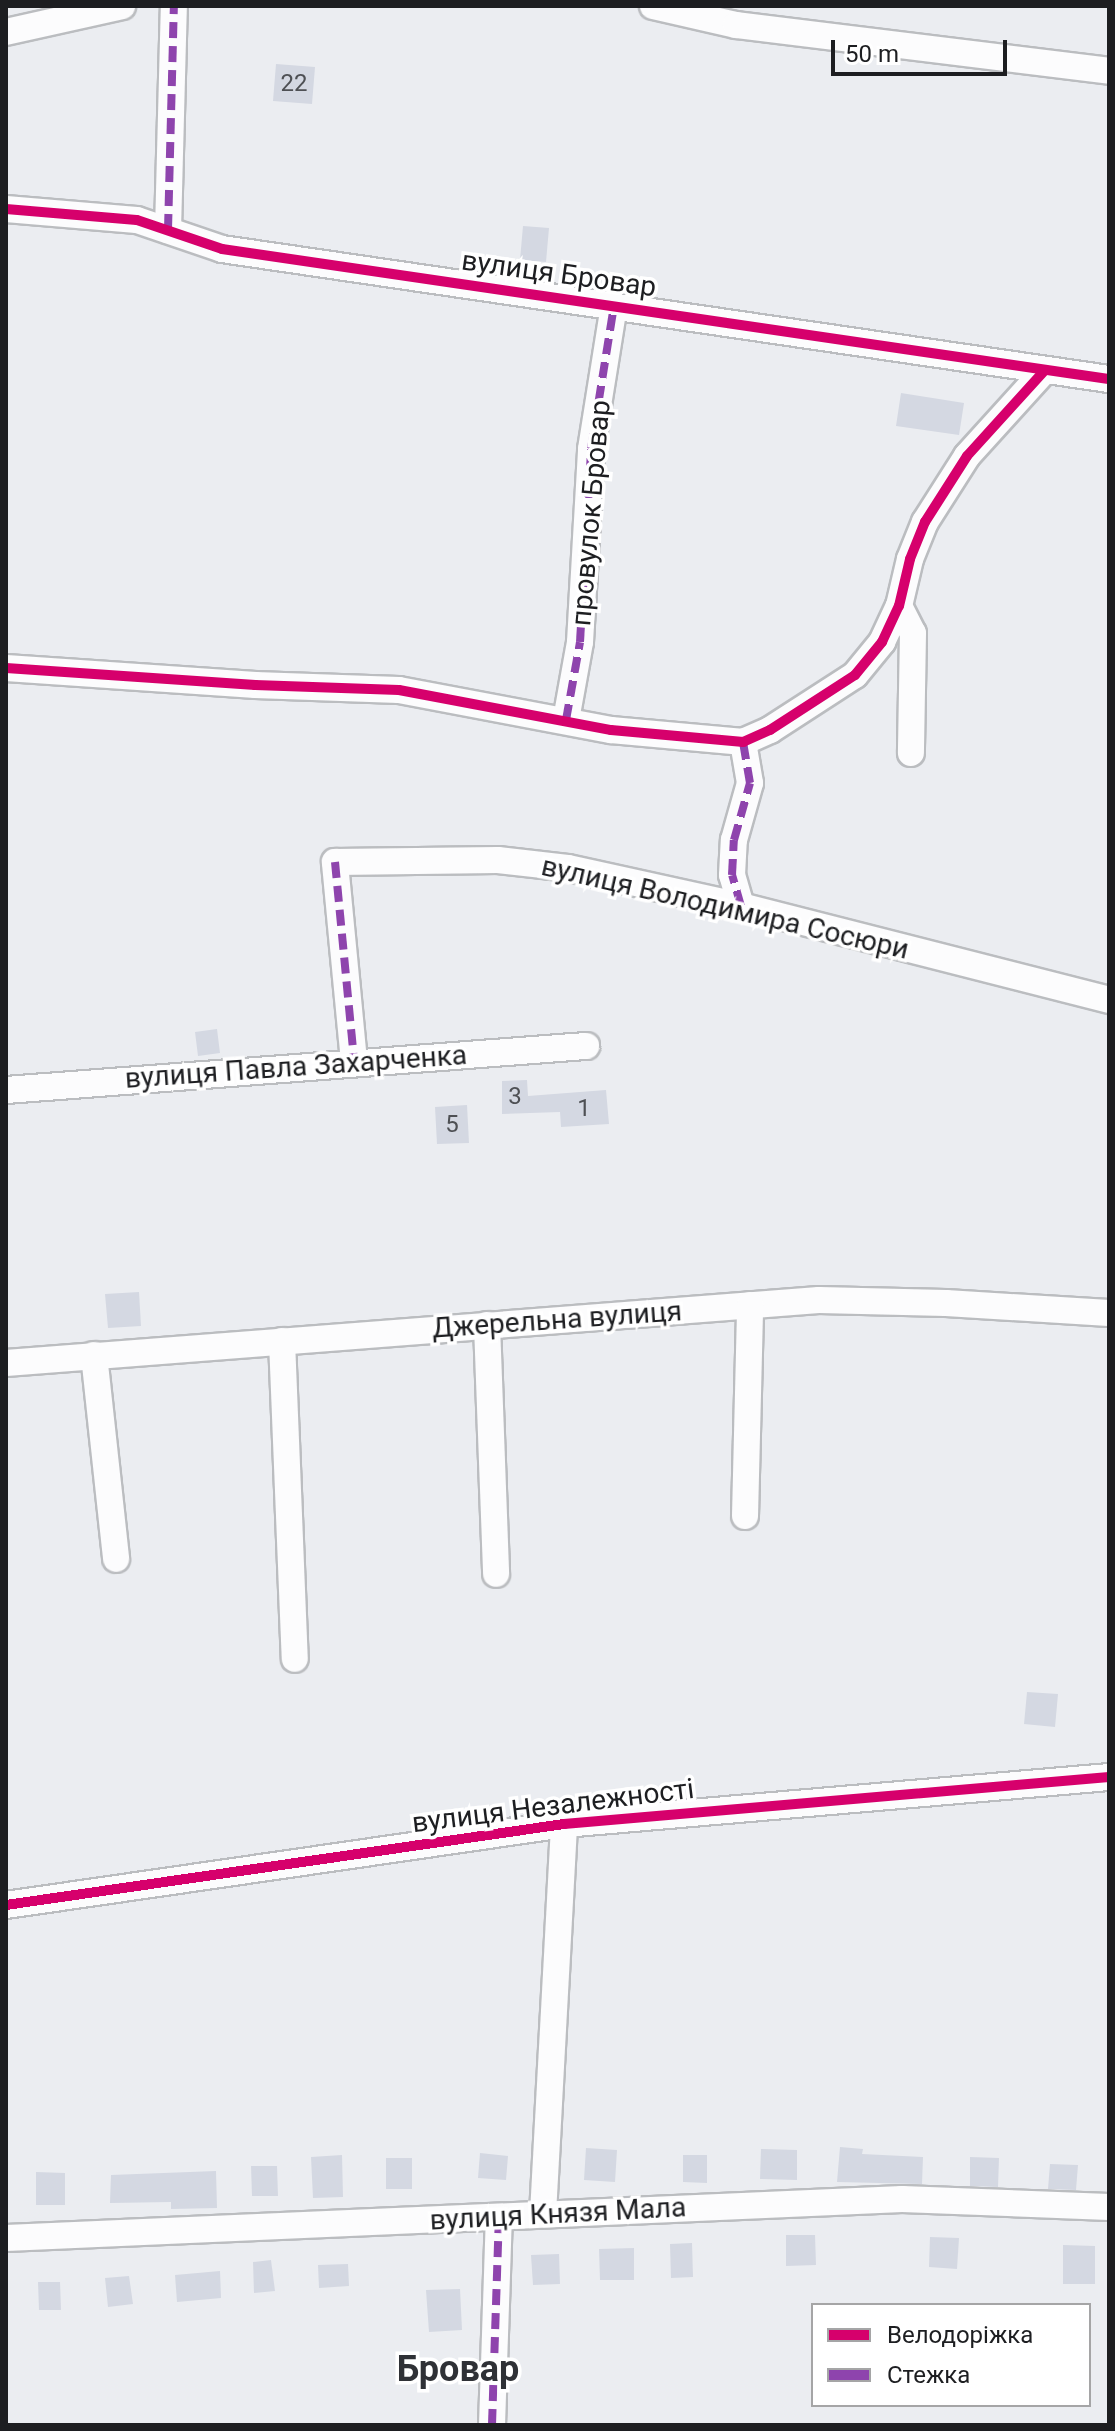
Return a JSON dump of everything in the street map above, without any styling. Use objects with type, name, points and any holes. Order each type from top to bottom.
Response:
[{"type":"street","points":[[6,32],[122,6]]},
{"type":"street","points":[[168,230],[174,6]]},
{"type":"street","points":[[653,6],[736,25],[1109,71]]},
{"type":"street","name":"вулиця Бровар","points":[[6,209],[137,220],[222,249],[1109,379]]},
{"type":"street","name":"провулок Бровар","points":[[566,720],[580,642],[591,449],[614,305]]},
{"type":"street","points":[[6,668],[255,685],[399,690],[611,730],[743,742],[770,730],[855,675],[882,642],[899,606],[910,559],[925,522],[967,456],[1045,370]]},
{"type":"street","points":[[899,606],[913,633],[911,753]]},
{"type":"street","points":[[741,906],[732,875],[734,840],[750,783],[743,742]]},
{"type":"street","name":"вулиця Володимира Сосюри","points":[[354,1061],[335,862],[498,860],[568,868],[741,906],[1109,1000]]},
{"type":"street","name":"вулиця Павла Захарченка","points":[[6,1090],[354,1061],[586,1046]]},
{"type":"street","name":"Джерельна вулиця","points":[[6,1363],[819,1300],[930,1302],[1109,1313]]},
{"type":"street","points":[[745,1516],[750,1305]]},
{"type":"street","points":[[487,1325],[496,1574]]},
{"type":"street","points":[[282,1341],[295,1659]]},
{"type":"street","points":[[94,1355],[116,1559]]},
{"type":"street","name":"вулиця Незалежності","points":[[6,1905],[564,1824],[1109,1777]]},
{"type":"street","points":[[543,2214],[564,1824]]},
{"type":"street","name":"вулиця Князя Мала","points":[[6,2238],[902,2199],[1109,2207]]},
{"type":"street","points":[[492,2425],[499,2218]]},
{"type":"building","points":[[276,64],[315,67],[312,104],[273,101]]},
{"type":"building","points":[[523,226],[549,228],[546,262],[520,260]]},
{"type":"building","points":[[901,393],[964,403],[959,435],[896,426]]},
{"type":"building","points":[[217,1029],[220,1053],[198,1056],[195,1032]]},
{"type":"building","points":[[527,1080],[528,1096],[606,1090],[609,1124],[561,1127],[560,1112],[502,1114],[502,1081]]},
{"type":"building","points":[[467,1105],[469,1143],[437,1144],[435,1107]]},
{"type":"building","points":[[139,1292],[141,1326],[108,1328],[105,1294]]},
{"type":"building","points":[[1027,1692],[1058,1694],[1055,1727],[1024,1724]]},
{"type":"building","points":[[840,2147],[863,2149],[862,2154],[923,2157],[922,2184],[837,2182]]},
{"type":"building","points":[[586,2148],[617,2150],[615,2182],[584,2180]]},
{"type":"building","points":[[761,2149],[797,2150],[797,2180],[760,2179]]},
{"type":"building","points":[[480,2153],[508,2156],[506,2180],[478,2178]]},
{"type":"building","points":[[342,2155],[343,2197],[313,2198],[311,2157]]},
{"type":"building","points":[[683,2155],[707,2155],[707,2183],[683,2182]]},
{"type":"building","points":[[970,2157],[999,2158],[998,2187],[970,2186]]},
{"type":"building","points":[[386,2158],[412,2158],[412,2189],[386,2189]]},
{"type":"building","points":[[1050,2164],[1078,2165],[1076,2190],[1048,2189]]},
{"type":"building","points":[[251,2166],[277,2166],[278,2196],[252,2196]]},
{"type":"building","points":[[216,2171],[217,2208],[171,2209],[171,2202],[110,2203],[111,2175]]},
{"type":"building","points":[[36,2172],[65,2173],[65,2205],[36,2205]]},
{"type":"building","points":[[786,2235],[815,2235],[816,2265],[786,2266]]},
{"type":"building","points":[[930,2237],[959,2238],[957,2269],[929,2267]]},
{"type":"building","points":[[692,2243],[693,2277],[671,2278],[670,2244]]},
{"type":"building","points":[[1063,2245],[1095,2246],[1095,2284],[1063,2284]]},
{"type":"building","points":[[634,2248],[634,2280],[600,2280],[599,2249]]},
{"type":"building","points":[[559,2254],[560,2284],[533,2285],[531,2255]]},
{"type":"building","points":[[271,2260],[275,2291],[254,2293],[253,2262]]},
{"type":"building","points":[[348,2264],[349,2286],[319,2288],[318,2265]]},
{"type":"building","points":[[220,2271],[221,2298],[177,2302],[175,2275]]},
{"type":"building","points":[[129,2276],[133,2304],[108,2307],[105,2278]]},
{"type":"building","points":[[38,2282],[60,2282],[61,2310],[39,2310]]},
{"type":"building","points":[[460,2289],[462,2330],[429,2332],[426,2290]]},
{"type":"marked path","points":[[168,230],[174,6]]},
{"type":"marked path","points":[[566,720],[580,642],[591,449],[614,305]]},
{"type":"marked path","points":[[741,906],[732,875],[734,840],[750,783],[743,742]]},
{"type":"marked path","points":[[335,862],[354,1061]]},
{"type":"marked path","points":[[492,2425],[499,2218]]},
{"type":"cycle path","points":[[6,209],[137,220],[222,249],[1109,379]]},
{"type":"cycle path","points":[[6,668],[255,685],[399,690],[611,730],[743,742],[770,730],[855,675],[882,642],[899,606],[910,559],[925,522],[967,456],[1045,370]]},
{"type":"cycle path","points":[[6,1905],[564,1824],[1109,1777]]},
{"type":"district","name":"Бровар","points":[[458,2370]]}]
